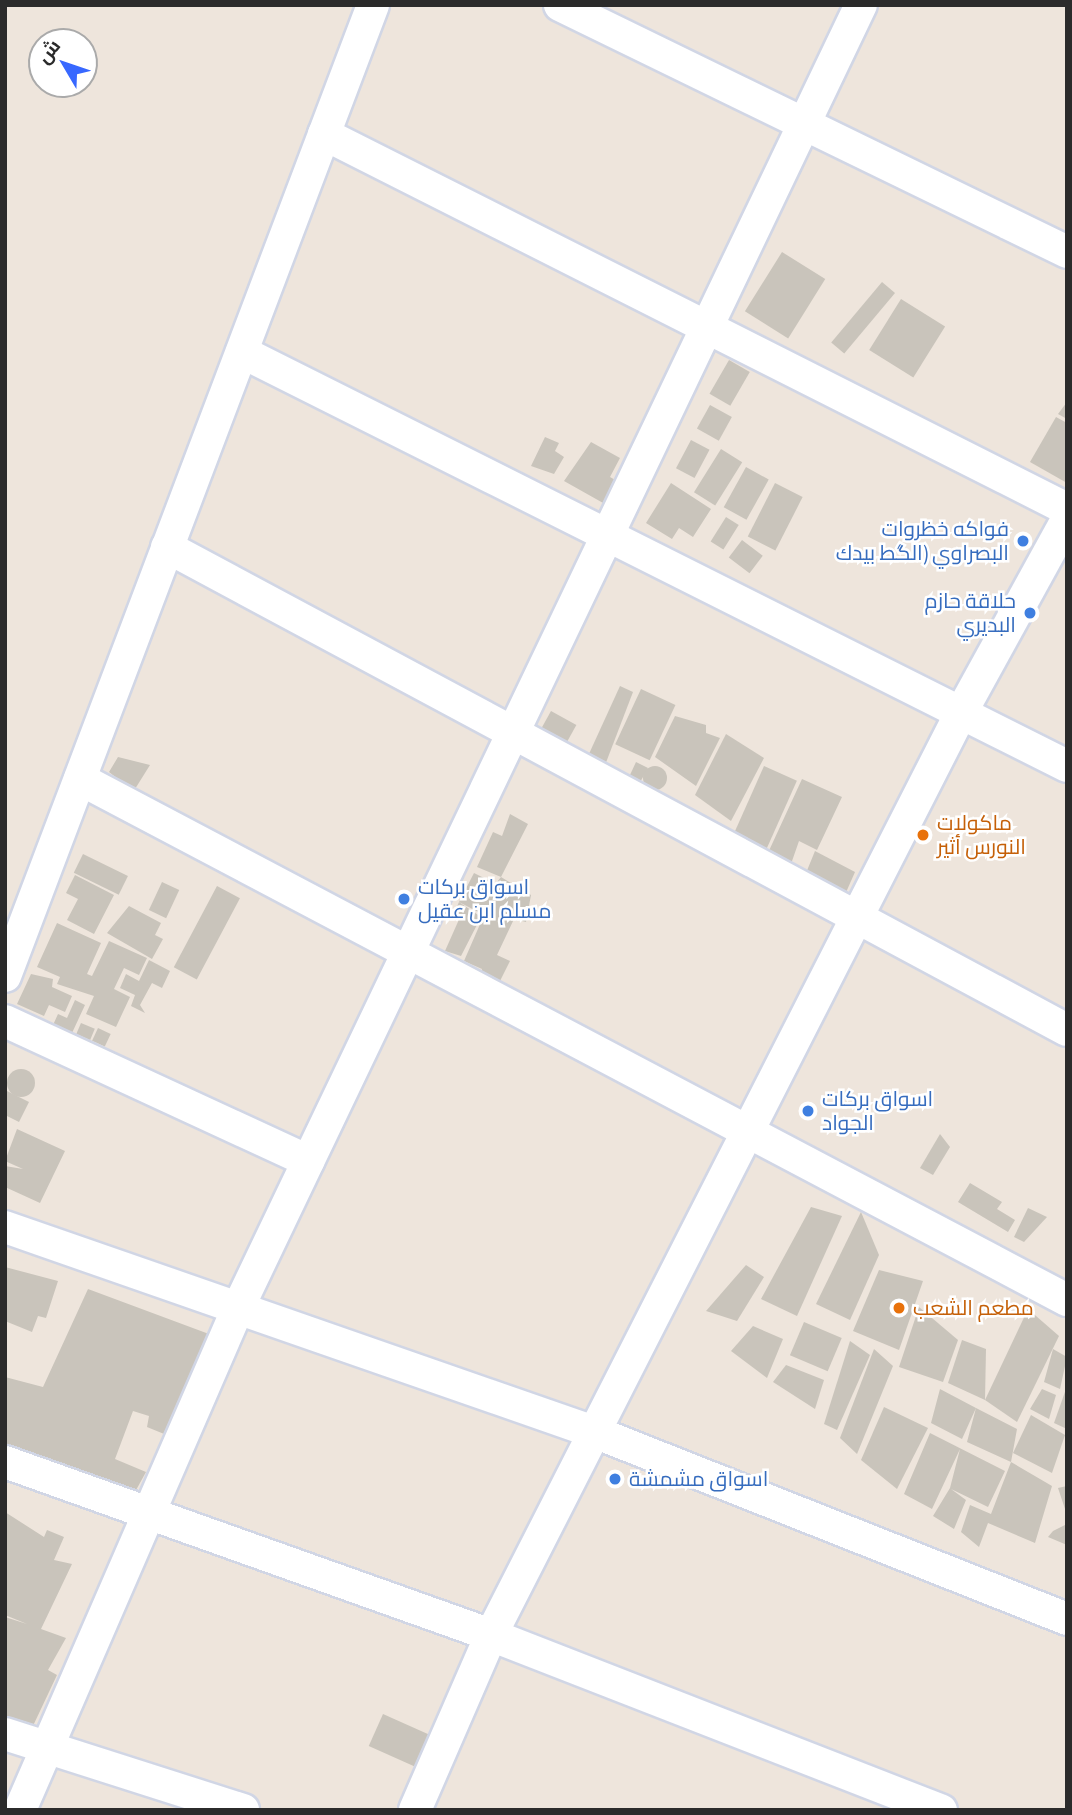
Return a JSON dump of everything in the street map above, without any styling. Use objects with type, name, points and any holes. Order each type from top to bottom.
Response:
[{"type":"street","points":[[5,976],[373,5]]},
{"type":"street","points":[[560,5],[1067,252]]},
{"type":"street","points":[[20,1810],[43,1751],[238,1308],[861,5]]},
{"type":"street","points":[[324,134],[1067,509]]},
{"type":"street","points":[[242,352],[963,709],[1067,766]]},
{"type":"street","points":[[415,1810],[491,1635],[597,1433],[963,709],[1067,520]]},
{"type":"street","points":[[167,547],[1067,1030]]},
{"type":"street","points":[[80,779],[1067,1300]]},
{"type":"street","points":[[5,1021],[308,1161]]},
{"type":"street","points":[[5,1227],[597,1433],[1067,1619]]},
{"type":"street","points":[[5,1462],[491,1635],[941,1810]]},
{"type":"street","points":[[5,1734],[43,1751],[243,1810]]},
{"type":"building","points":[[782,252],[825,279],[788,338],[745,311]]},
{"type":"building","points":[[882,282],[895,293],[844,353],[831,343]]},
{"type":"building","points":[[901,299],[945,327],[913,377],[869,350]]},
{"type":"building","points":[[729,360],[750,372],[730,406],[710,394]]},
{"type":"building","points":[[1067,402],[1067,419],[1058,414]]},
{"type":"building","points":[[710,405],[732,417],[719,441],[697,429]]},
{"type":"building","points":[[1056,417],[1067,423],[1067,483],[1030,462]]},
{"type":"building","points":[[545,437],[559,443],[555,451],[564,457],[554,474],[531,466]]},
{"type":"building","points":[[691,440],[710,450],[695,478],[676,468]]},
{"type":"building","points":[[591,442],[620,458],[610,477],[624,485],[612,508],[564,481]]},
{"type":"building","points":[[721,449],[742,462],[715,505],[694,492]]},
{"type":"building","points":[[746,467],[769,480],[746,520],[724,507]]},
{"type":"building","points":[[671,483],[711,509],[693,537],[679,528],[672,539],[646,523]]},
{"type":"building","points":[[775,483],[803,497],[775,551],[748,536]]},
{"type":"building","points":[[726,517],[739,525],[723,550],[711,542]]},
{"type":"building","points":[[742,540],[763,556],[750,573],[729,558]]},
{"type":"building","points":[[620,686],[633,692],[602,773],[588,756]]},
{"type":"building","points":[[641,689],[675,705],[650,760],[615,744]]},
{"type":"building","points":[[551,711],[576,725],[560,755],[535,741]]},
{"type":"building","points":[[675,716],[706,725],[706,733],[720,738],[696,786],[655,757]]},
{"type":"building","points":[[726,734],[764,758],[731,821],[695,795]]},
{"type":"building","points":[[118,757],[150,765],[130,797],[99,797],[108,775],[118,779],[109,772]]},
{"type":"building","points":[[636,762],[648,768],[638,786],[623,790]]},
{"type":"building","points":[[655,766],[664,769],[667,778],[664,787],[655,790],[646,787],[643,778],[646,769]]},
{"type":"building","points":[[764,766],[797,781],[764,855],[731,840]]},
{"type":"building","points":[[802,779],[842,797],[817,850],[799,841],[791,864],[782,863],[767,855]]},
{"type":"building","points":[[510,814],[528,824],[501,877],[477,867],[493,832],[502,836]]},
{"type":"building","points":[[815,851],[855,872],[840,906],[806,873]]},
{"type":"building","points":[[83,854],[128,876],[119,895],[74,873]]},
{"type":"building","points":[[474,873],[490,881],[489,892],[501,877],[531,895],[526,922],[514,919],[497,955],[510,961],[497,987],[480,980],[482,969],[464,961],[484,915],[459,902]]},
{"type":"building","points":[[75,875],[114,895],[94,934],[67,920],[78,899],[66,893]]},
{"type":"building","points":[[162,882],[179,890],[166,918],[149,910]]},
{"type":"building","points":[[217,886],[240,898],[197,979],[174,967]]},
{"type":"building","points":[[459,902],[481,917],[461,956],[445,951],[461,915],[455,911]]},
{"type":"building","points":[[129,906],[161,923],[155,935],[163,939],[152,959],[107,933]]},
{"type":"building","points":[[57,923],[101,943],[87,974],[92,976],[109,941],[147,958],[139,975],[124,968],[114,989],[130,997],[116,1027],[86,1014],[94,996],[57,984],[60,977],[37,967]]},
{"type":"building","points":[[149,960],[170,971],[162,988],[152,983],[140,1005],[145,1013],[131,1006],[135,995],[120,988],[126,974],[139,981]]},
{"type":"building","points":[[31,974],[53,979],[52,987],[72,996],[65,1012],[49,1005],[44,1016],[17,1004]]},
{"type":"building","points":[[75,1000],[85,1005],[72,1033],[53,1025],[58,1014],[67,1018]]},
{"type":"building","points":[[81,1023],[95,1029],[90,1040],[76,1034]]},
{"type":"building","points":[[98,1028],[111,1034],[105,1047],[92,1041]]},
{"type":"building","points":[[21,1069],[31,1073],[35,1083],[31,1093],[21,1097],[11,1093],[7,1083],[11,1073]]},
{"type":"building","points":[[5,1090],[29,1102],[19,1122],[5,1115]]},
{"type":"building","points":[[17,1129],[65,1151],[40,1203],[5,1187],[5,1166],[23,1169],[5,1161]]},
{"type":"building","points":[[940,1134],[950,1147],[933,1175],[920,1168]]},
{"type":"building","points":[[970,1183],[1002,1202],[997,1209],[1015,1220],[1008,1232],[958,1202]]},
{"type":"building","points":[[811,1207],[842,1216],[797,1316],[761,1299]]},
{"type":"building","points":[[1028,1208],[1047,1217],[1024,1242],[1014,1237]]},
{"type":"building","points":[[861,1212],[879,1255],[850,1320],[816,1304]]},
{"type":"building","points":[[746,1265],[764,1277],[737,1321],[706,1311]]},
{"type":"building","points":[[5,1267],[58,1281],[46,1318],[38,1316],[32,1332],[5,1321]]},
{"type":"building","points":[[879,1270],[923,1281],[899,1350],[853,1331]]},
{"type":"building","points":[[88,1289],[217,1337],[169,1436],[147,1427],[149,1416],[133,1411],[115,1459],[146,1472],[130,1501],[5,1458],[5,1377],[43,1387]]},
{"type":"building","points":[[919,1307],[958,1340],[943,1382],[899,1367]]},
{"type":"building","points":[[1028,1309],[1059,1336],[1017,1422],[985,1400]]},
{"type":"building","points":[[804,1322],[842,1338],[828,1371],[790,1355]]},
{"type":"building","points":[[753,1326],[783,1339],[767,1378],[731,1351]]},
{"type":"building","points":[[962,1340],[986,1349],[985,1400],[948,1383]]},
{"type":"building","points":[[850,1341],[870,1355],[837,1430],[824,1424]]},
{"type":"building","points":[[874,1349],[893,1366],[857,1454],[840,1438]]},
{"type":"building","points":[[1053,1349],[1067,1357],[1060,1389],[1044,1382]]},
{"type":"building","points":[[786,1365],[824,1380],[815,1409],[773,1382]]},
{"type":"building","points":[[940,1389],[976,1408],[962,1439],[931,1423]]},
{"type":"building","points":[[1042,1389],[1056,1395],[1049,1419],[1030,1409]]},
{"type":"building","points":[[1067,1389],[1067,1429],[1054,1423]]},
{"type":"building","points":[[884,1407],[928,1428],[897,1489],[861,1460]]},
{"type":"building","points":[[976,1408],[1017,1429],[1011,1462],[967,1442]]},
{"type":"building","points":[[1031,1415],[1065,1435],[1052,1473],[1013,1453]]},
{"type":"building","points":[[930,1433],[1005,1471],[988,1507],[951,1489],[966,1500],[954,1529],[933,1516],[950,1488],[960,1449],[932,1509],[904,1494]]},
{"type":"building","points":[[1011,1462],[1052,1486],[1035,1543],[988,1523],[979,1547],[961,1532],[970,1505],[991,1514]]},
{"type":"building","points":[[1067,1486],[1067,1515],[1058,1488]]},
{"type":"building","points":[[5,1512],[44,1537],[47,1530],[64,1537],[54,1560],[72,1564],[41,1629],[66,1638],[48,1670],[57,1675],[32,1728],[5,1718],[5,1617],[27,1624],[5,1615]]},
{"type":"building","points":[[1067,1524],[1067,1545],[1048,1537],[1053,1531]]},
{"type":"building","points":[[383,1714],[435,1737],[421,1769],[369,1746]]},
{"type":"place","name":"فواكه خظروات البصراوي (الگط بيدك","points":[[1023,541]]},
{"type":"place","name":"حلاقة حازم البديري","points":[[1030,613]]},
{"type":"place","name":"ماكولات النورس أثير","points":[[923,835]]},
{"type":"place","name":"اسواق بركات مسلم ابن عقيل","points":[[404,899]]},
{"type":"place","name":"اسواق بركات الجواد","points":[[808,1111]]},
{"type":"place","name":"مطعم الشعب","points":[[899,1308]]},
{"type":"place","name":"اسواق مشمشة","points":[[615,1479]]}]
